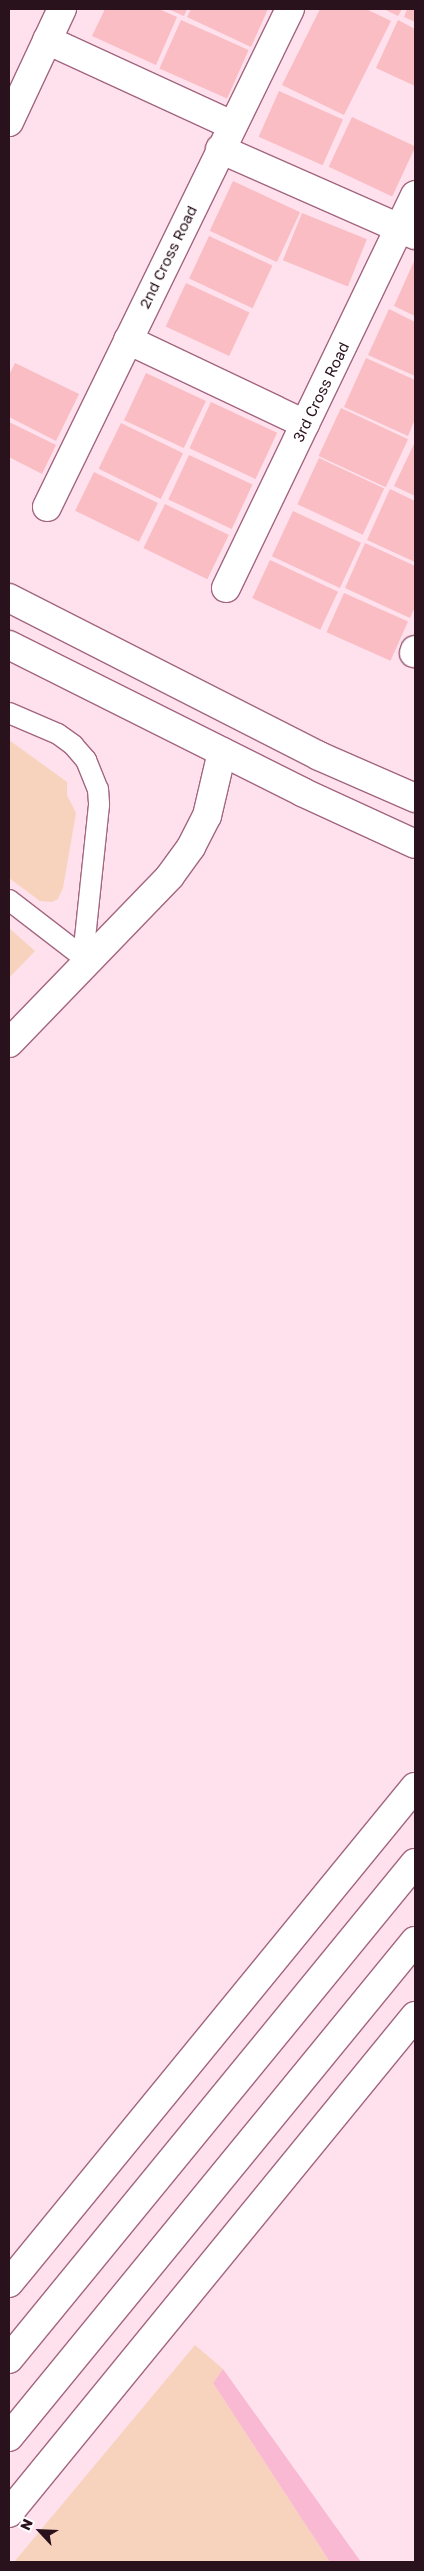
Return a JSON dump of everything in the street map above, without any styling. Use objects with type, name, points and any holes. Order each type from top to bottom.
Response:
[{"type":"street","points":[[9,122],[62,9]]},
{"type":"street","name":"2nd Cross Road","points":[[47,507],[220,149],[290,9]]},
{"type":"street","points":[[47,40],[232,125]]},
{"type":"street","points":[[220,149],[407,232]]},
{"type":"street","name":"3rd Cross Road","points":[[226,588],[305,424],[407,232],[415,195]]},
{"type":"street","points":[[128,340],[305,424]]},
{"type":"street","points":[[9,598],[319,756],[415,798]]},
{"type":"street","points":[[9,645],[222,752],[415,844]]},
{"type":"street","points":[[9,1043],[83,962],[170,876],[191,848],[207,816],[222,752]]},
{"type":"street","points":[[9,2283],[415,1787]]},
{"type":"street","points":[[9,2359],[415,1863]]},
{"type":"street","points":[[9,2437],[415,1941]]},
{"type":"street","points":[[9,2513],[415,2016]]},
{"type":"lane","points":[[9,713],[58,734],[73,745],[86,760],[96,781],[99,805],[83,962]]},
{"type":"lane","points":[[9,900],[83,962]]},
{"type":"shaded area","points":[[9,740],[67,782],[67,795],[76,813],[63,888],[58,899],[52,902],[40,901],[9,878]]},
{"type":"shaded area","points":[[9,928],[35,951],[9,978]]},
{"type":"shaded area","points":[[195,2345],[223,2369],[213,2383],[330,2562],[14,2562]]},
{"type":"shaded area","points":[[223,2369],[361,2562],[330,2562],[213,2383]]},
{"type":"building","points":[[105,9],[159,9],[177,17],[156,65],[92,36]]},
{"type":"building","points":[[168,9],[187,9],[184,16]]},
{"type":"building","points":[[191,9],[268,9],[251,47],[187,17]]},
{"type":"building","points":[[320,9],[366,9],[391,21],[344,115],[282,85]]},
{"type":"building","points":[[384,9],[402,9],[398,16]]},
{"type":"building","points":[[407,9],[415,9],[415,22],[404,17]]},
{"type":"building","points":[[181,20],[249,50],[227,99],[159,68]]},
{"type":"building","points":[[398,20],[415,29],[415,86],[376,68]]},
{"type":"building","points":[[279,91],[343,119],[323,165],[259,137]]},
{"type":"building","points":[[352,117],[415,146],[392,196],[329,167]]},
{"type":"building","points":[[233,181],[300,212],[277,262],[210,231]]},
{"type":"building","points":[[302,213],[367,239],[348,287],[283,260]]},
{"type":"building","points":[[209,236],[272,266],[253,308],[189,279]]},
{"type":"building","points":[[415,259],[415,316],[394,306]]},
{"type":"building","points":[[186,283],[249,313],[229,356],[166,327]]},
{"type":"building","points":[[389,309],[415,322],[415,376],[368,355]]},
{"type":"building","points":[[366,358],[415,380],[415,419],[408,436],[344,407]]},
{"type":"building","points":[[15,363],[79,394],[56,441],[9,417],[9,375]]},
{"type":"building","points":[[146,373],[206,401],[184,448],[124,420]]},
{"type":"building","points":[[211,402],[277,433],[256,479],[189,448]]},
{"type":"building","points":[[341,408],[408,439],[386,487],[319,456]]},
{"type":"building","points":[[9,422],[56,445],[42,474],[9,457]]},
{"type":"building","points":[[121,423],[183,453],[161,499],[99,469]]},
{"type":"building","points":[[415,444],[415,496],[394,486]]},
{"type":"building","points":[[189,455],[252,485],[232,529],[168,499]]},
{"type":"building","points":[[319,458],[384,488],[363,535],[297,504]]},
{"type":"building","points":[[94,472],[158,503],[139,542],[75,511]]},
{"type":"building","points":[[390,489],[415,501],[415,562],[367,540]]},
{"type":"building","points":[[165,504],[229,535],[207,579],[144,548]]},
{"type":"building","points":[[293,511],[361,543],[340,588],[272,556]]},
{"type":"building","points":[[365,543],[415,566],[415,607],[410,618],[345,588]]},
{"type":"building","points":[[270,560],[338,592],[320,630],[252,598]]},
{"type":"building","points":[[344,593],[408,621],[390,661],[327,632]]}]
